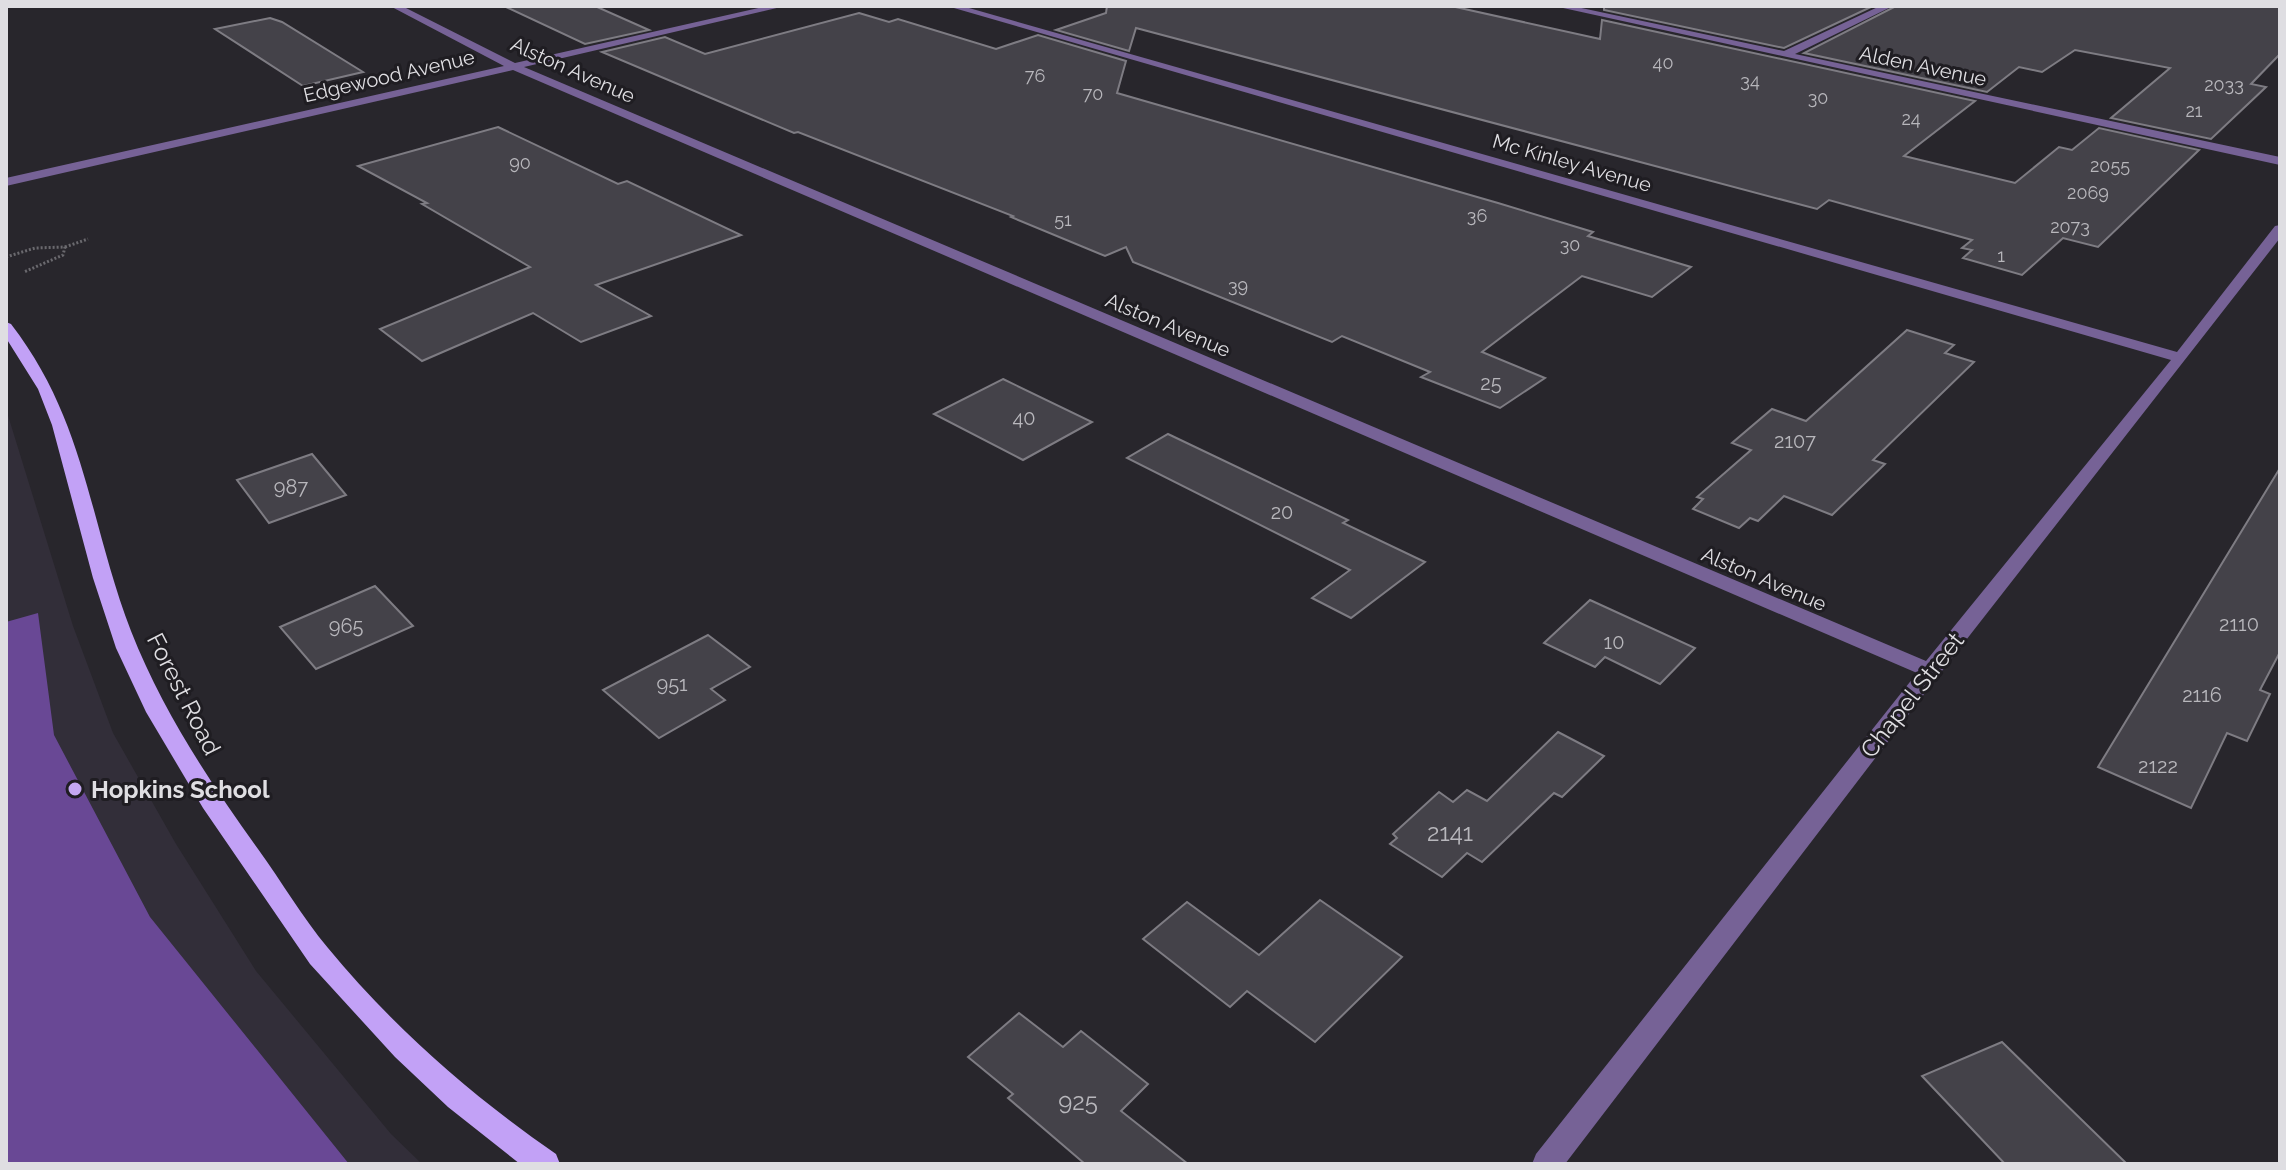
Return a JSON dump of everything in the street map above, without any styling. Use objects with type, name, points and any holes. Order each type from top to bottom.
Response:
[{"type":"main road","name":"Forest Road","points":[[6,327],[33,364],[58,423],[114,613],[137,672],[172,743],[329,968],[421,1062],[508,1139],[545,1164]]},
{"type":"street","name":"Alston Avenue","points":[[395,6],[512,67],[1930,671]]},
{"type":"street","name":"Edgewood Avenue","points":[[6,182],[780,6]]},
{"type":"street","name":"Mc Kinley Avenue","points":[[952,6],[2181,358]]},
{"type":"street","name":"Alden Avenue","points":[[1559,6],[2280,161]]},
{"type":"street","points":[[1786,54],[1888,6]]},
{"type":"street","name":"Chapel Street","points":[[1547,1164],[1930,671],[2181,358],[2280,229]]},
{"type":"path","points":[[6,257],[35,248],[65,247],[88,239]]},
{"type":"path","points":[[24,272],[63,255],[65,247]]},
{"type":"shaded area","name":"Hopkins School","points":[[6,409],[73,626],[113,733],[176,844],[256,971],[391,1134],[422,1164],[6,1164]]},
{"type":"shaded area","name":"Hopkins School","points":[[38,613],[54,735],[150,917],[349,1164],[6,1164],[6,622]]},
{"type":"building","points":[[504,6],[595,6],[649,30],[585,44]]},
{"type":"building","points":[[1107,6],[1451,6],[1600,39],[1602,20],[1975,101],[1904,156],[2015,183],[2059,147],[2072,150],[2099,128],[2199,150],[2098,247],[2063,238],[2022,275],[1963,258],[1972,250],[1962,248],[1972,240],[1829,200],[1817,209],[1136,28],[1129,51],[1056,30],[1106,13]]},
{"type":"building","points":[[1604,6],[1873,6],[1784,48],[1604,10]]},
{"type":"building","points":[[1896,6],[2280,6],[2280,54],[2251,84],[2266,87],[2211,139],[2111,118],[2170,68],[2075,50],[2042,72],[2019,67],[1987,92],[1804,53]]},
{"type":"building","points":[[859,13],[889,22],[898,19],[996,49],[1038,35],[1126,61],[1117,93],[1498,203],[1593,232],[1588,236],[1691,267],[1652,297],[1582,276],[1482,352],[1545,378],[1500,408],[1421,377],[1430,372],[1342,336],[1332,342],[1133,262],[1126,247],[1105,256],[1013,216],[794,133],[602,52],[665,37],[705,54]]},
{"type":"building","points":[[270,18],[282,22],[363,72],[303,86],[215,29]]},
{"type":"building","points":[[498,127],[618,184],[627,181],[741,235],[596,285],[651,316],[581,342],[533,313],[422,361],[380,329],[530,267],[422,204],[427,203],[358,166]]},
{"type":"building","points":[[1907,330],[1954,345],[1945,353],[1974,362],[1873,460],[1885,464],[1832,515],[1784,496],[1758,521],[1750,518],[1739,528],[1693,509],[1703,499],[1697,497],[1751,450],[1732,443],[1772,409],[1806,421]]},
{"type":"building","points":[[1003,379],[1092,422],[1023,460],[934,414]]},
{"type":"building","points":[[1168,434],[1348,520],[1343,523],[1425,562],[1351,618],[1312,598],[1350,570],[1127,458]]},
{"type":"building","points":[[312,454],[346,495],[269,523],[237,480]]},
{"type":"building","points":[[2280,468],[2280,652],[2260,690],[2270,694],[2247,741],[2227,733],[2191,808],[2098,767]]},
{"type":"building","points":[[375,586],[413,626],[316,669],[280,627]]},
{"type":"building","points":[[1590,600],[1695,648],[1660,684],[1605,657],[1595,667],[1544,643]]},
{"type":"building","points":[[708,635],[750,667],[711,689],[725,700],[659,738],[603,690]]},
{"type":"building","points":[[1558,732],[1604,756],[1562,797],[1554,793],[1482,862],[1467,853],[1442,877],[1390,844],[1397,838],[1393,834],[1439,792],[1453,802],[1467,790],[1487,801]]},
{"type":"building","points":[[1320,900],[1402,957],[1315,1042],[1247,991],[1230,1007],[1143,939],[1187,902],[1259,955]]},
{"type":"building","points":[[1019,1013],[1063,1047],[1081,1031],[1148,1084],[1121,1111],[1188,1164],[1085,1164],[1008,1098],[1013,1094],[968,1057]]},
{"type":"building","points":[[2002,1042],[2127,1164],[2005,1164],[1922,1076]]},
{"type":"place","name":"Hopkins School","points":[[75,789]]}]
